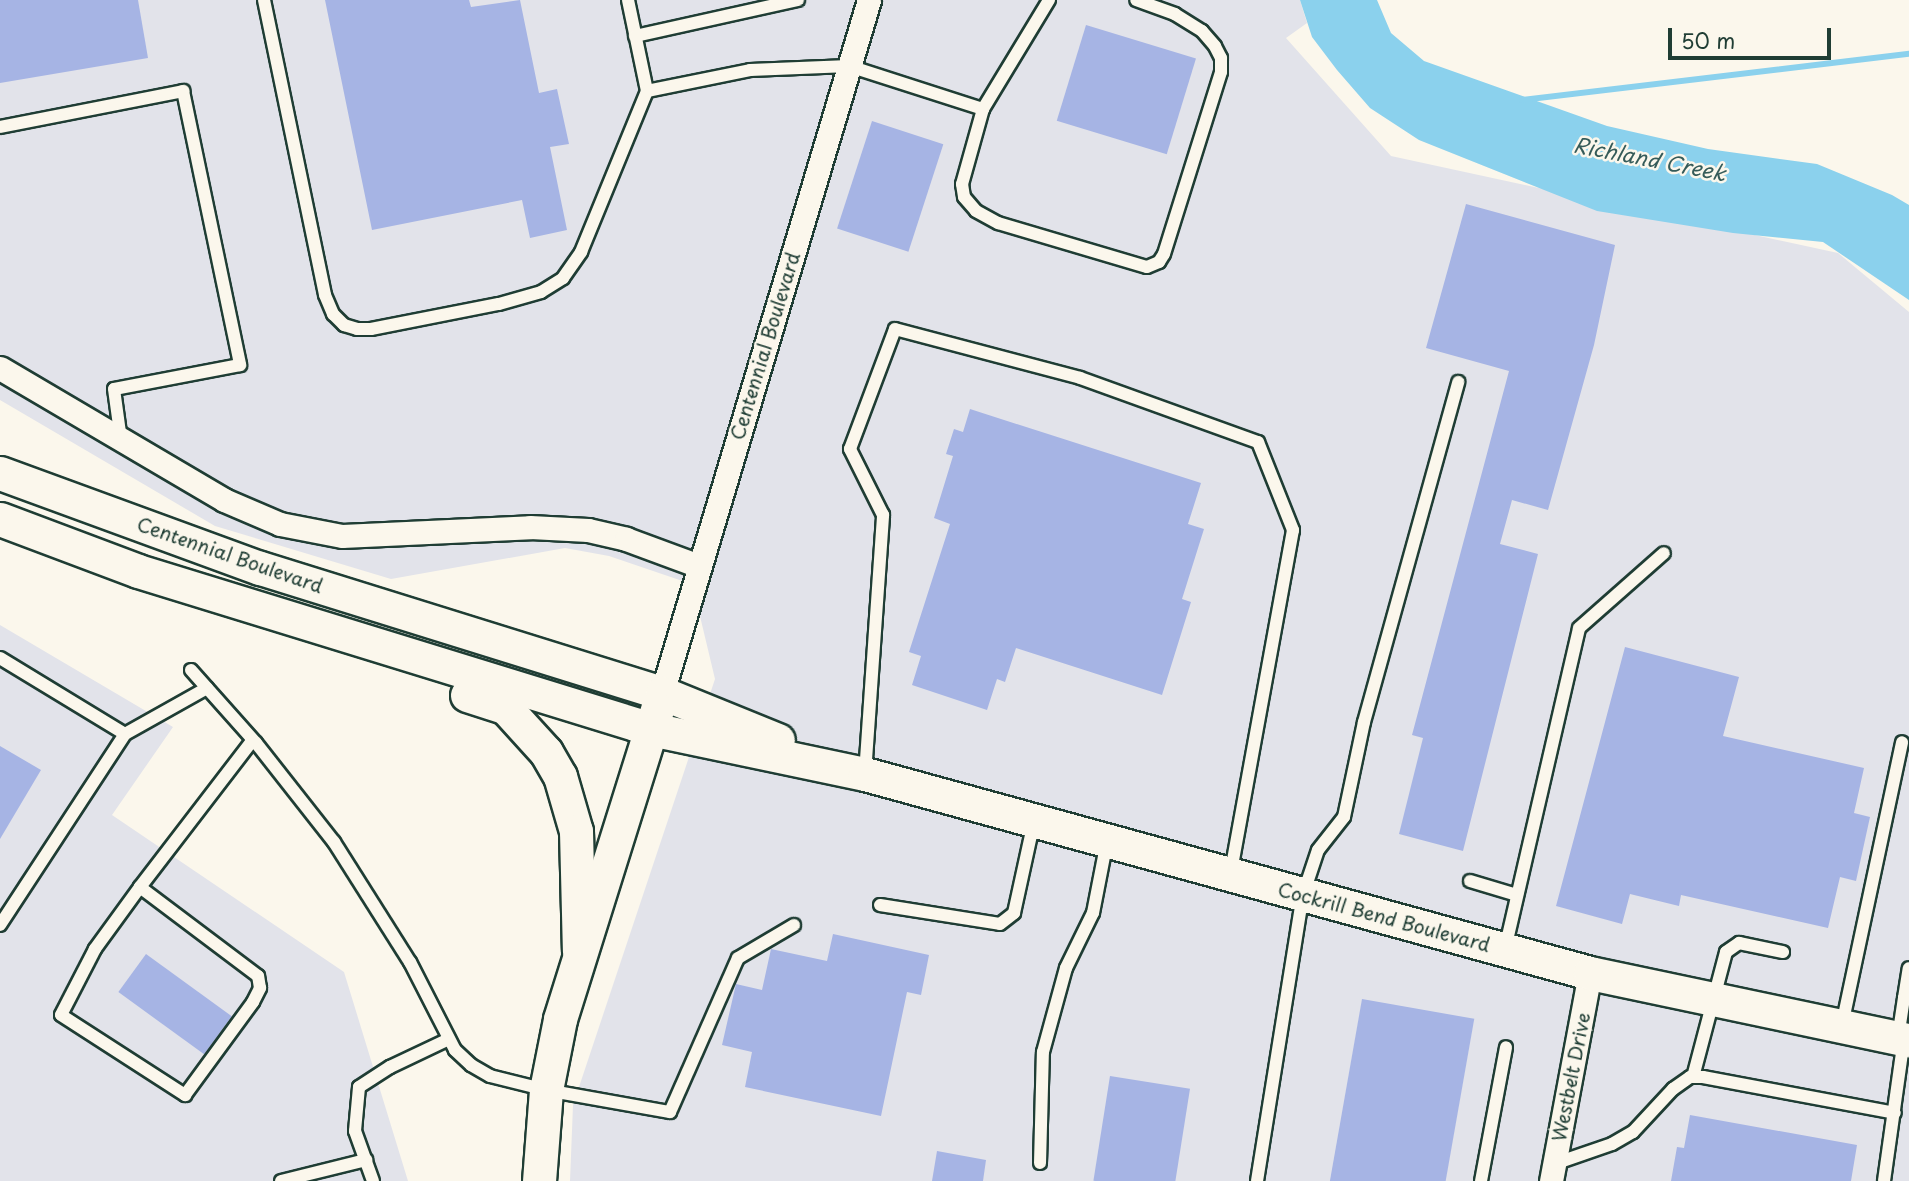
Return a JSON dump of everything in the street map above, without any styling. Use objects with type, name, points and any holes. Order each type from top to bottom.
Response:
[{"type":"main road","name":"Centennial Boulevard","points":[[0,473],[260,568],[662,693],[865,774]]},
{"type":"main road","name":"Centennial Boulevard","points":[[0,519],[138,571],[651,729],[865,774]]},
{"type":"main road","points":[[138,571],[243,625],[505,707],[546,752],[570,802],[576,831],[579,951]]},
{"type":"main road","name":"Centennial Boulevard","points":[[539,1181],[547,1090],[560,1019],[579,951],[662,693]]},
{"type":"main road","name":"Cockrill Bend Boulevard","points":[[865,774],[1590,973],[1904,1039]]},
{"type":"street","name":"Centennial Boulevard","points":[[662,693],[849,66],[864,1]]},
{"type":"street","points":[[0,368],[233,505],[280,524],[342,536],[530,527],[589,530],[626,539],[699,566]]},
{"type":"street","name":"Westbelt Drive","points":[[1553,1172],[1590,973]]},
{"type":"lane","points":[[264,0],[325,295],[333,314],[344,325],[357,329],[372,329],[499,304],[541,292],[563,278],[581,252],[647,91],[628,0]]},
{"type":"lane","points":[[635,36],[798,0]]},
{"type":"lane","points":[[1049,0],[983,109],[962,184],[964,197],[976,211],[998,223],[1141,266],[1159,262],[1210,112],[1221,72],[1221,58],[1202,31],[1175,14],[1136,0]]},
{"type":"lane","points":[[647,91],[750,70],[849,66],[983,109]]},
{"type":"lane","points":[[0,127],[183,90],[240,365],[114,389],[121,440]]},
{"type":"lane","points":[[865,774],[883,515],[850,449],[895,329],[1080,378],[1258,442],[1293,530],[1230,874]]},
{"type":"lane","points":[[1257,1181],[1303,895],[1318,850],[1343,817],[1364,722],[1458,382]]},
{"type":"lane","points":[[1504,950],[1579,628],[1664,553]]},
{"type":"lane","points":[[0,658],[125,734]]},
{"type":"lane","points":[[191,670],[253,740],[334,842],[410,962],[455,1050],[471,1065],[490,1076],[547,1090],[670,1112],[738,958],[794,925]]},
{"type":"lane","points":[[0,925],[125,734],[207,688]]},
{"type":"lane","points":[[140,887],[258,976],[260,988],[253,1002],[185,1096],[61,1015],[95,949],[140,887],[253,740]]},
{"type":"lane","points":[[1842,1026],[1902,742]]},
{"type":"lane","points":[[880,905],[1000,924],[1014,913],[1034,821]]},
{"type":"lane","points":[[1040,1163],[1044,1052],[1066,968],[1093,913],[1107,841]]},
{"type":"lane","points":[[1470,881],[1517,895]]},
{"type":"lane","points":[[1693,1077],[1726,952],[1732,945],[1739,943],[1783,952]]},
{"type":"lane","points":[[1884,1181],[1904,1039],[1909,968]]},
{"type":"lane","points":[[373,1181],[355,1131],[359,1087],[390,1067],[449,1039]]},
{"type":"lane","points":[[1480,1181],[1506,1047]]},
{"type":"lane","points":[[1553,1172],[1633,1132],[1673,1089],[1693,1077],[1895,1113]]},
{"type":"lane","points":[[281,1181],[366,1160]]},
{"type":"shaded area","points":[[0,0],[1300,0],[1307,23],[1286,38],[1391,156],[1838,253],[1909,312],[1909,1181],[570,1181],[573,1105],[715,679],[699,612],[706,589],[609,556],[565,548],[391,579],[215,526],[0,400]]},
{"type":"shaded area","points":[[0,625],[173,727],[112,815],[344,972],[408,1181],[0,1181]]},
{"type":"water","name":"Richland Creek","points":[[1300,0],[1377,0],[1391,33],[1424,61],[1607,126],[1708,149],[1817,164],[1892,195],[1909,205],[1909,300],[1823,242],[1733,233],[1597,211],[1419,140],[1370,108],[1337,70],[1312,37]]},
{"type":"building","points":[[0,0],[138,0],[148,58],[0,83]]},
{"type":"building","points":[[325,0],[469,0],[471,7],[520,0],[539,93],[557,89],[569,144],[550,147],[567,230],[530,238],[522,200],[372,230]]},
{"type":"building","points":[[1086,25],[1196,59],[1167,154],[1057,121]]},
{"type":"building","points":[[872,121],[943,144],[908,252],[837,228]]},
{"type":"building","points":[[1466,204],[1615,245],[1594,345],[1548,510],[1512,500],[1500,544],[1538,554],[1463,851],[1399,834],[1423,738],[1412,735],[1509,371],[1426,348]]},
{"type":"building","points":[[970,409],[1201,483],[1188,524],[1204,529],[1182,599],[1191,602],[1162,695],[1016,648],[1005,682],[997,679],[987,710],[912,685],[921,656],[909,652],[950,524],[934,518],[953,456],[946,454],[954,429],[963,432]]},
{"type":"building","points":[[1625,647],[1739,677],[1723,736],[1864,768],[1854,813],[1870,817],[1856,881],[1840,877],[1828,928],[1681,895],[1679,906],[1630,894],[1622,924],[1556,906]]},
{"type":"building","points":[[0,746],[41,770],[0,839]]},
{"type":"building","points":[[833,934],[929,955],[921,995],[907,992],[881,1116],[745,1087],[752,1052],[722,1045],[736,984],[762,990],[771,949],[827,961]]},
{"type":"building","points":[[146,954],[232,1016],[204,1054],[118,992]]},
{"type":"building","points":[[1362,999],[1474,1019],[1446,1181],[1330,1181]]},
{"type":"building","points":[[1110,1076],[1190,1089],[1175,1181],[1093,1181]]},
{"type":"building","points":[[1690,1115],[1857,1145],[1851,1181],[1671,1181],[1677,1147],[1684,1148]]},
{"type":"building","points":[[937,1151],[986,1160],[983,1181],[932,1181]]},
{"type":"waterway","points":[[1522,100],[1909,54]]}]
